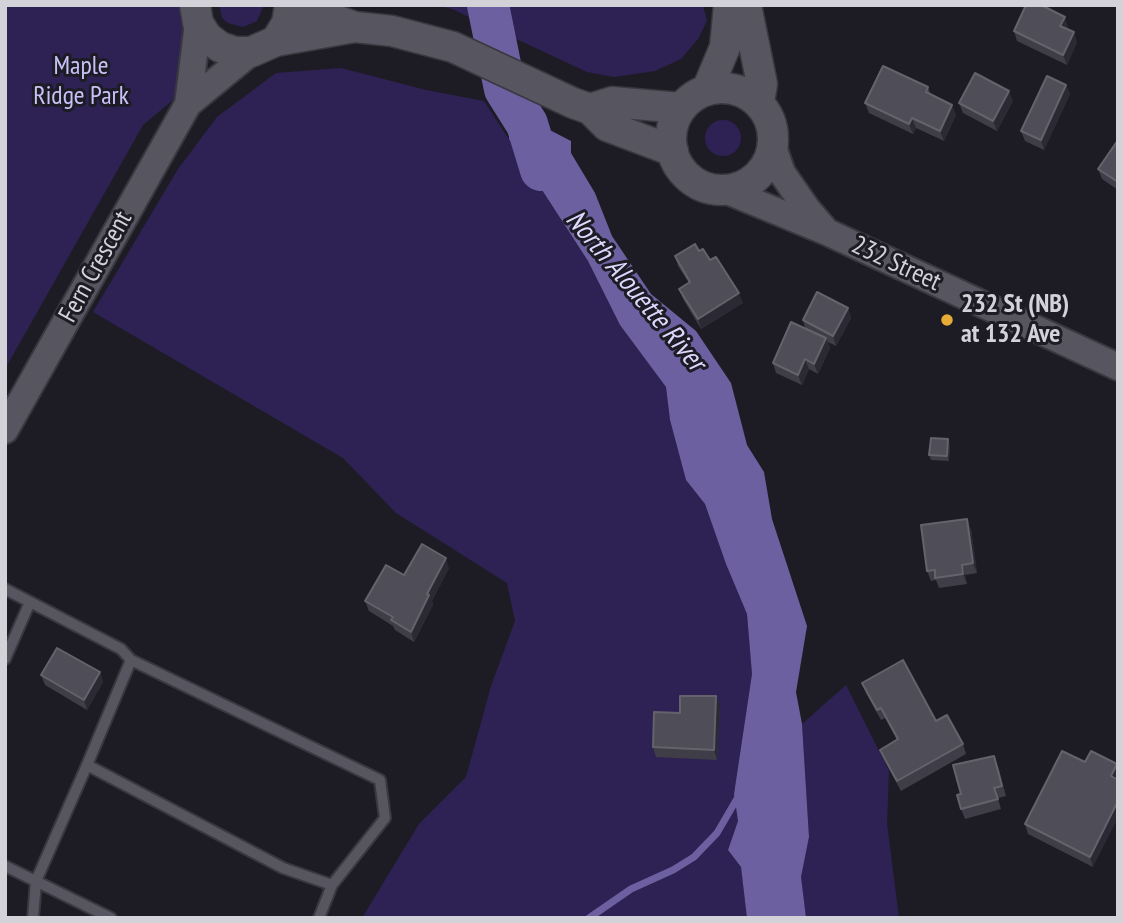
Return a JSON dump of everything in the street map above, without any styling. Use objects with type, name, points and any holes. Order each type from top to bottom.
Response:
[{"type":"main road","points":[[264,46],[287,23],[290,5]]},
{"type":"main road","points":[[306,5],[319,14],[355,27],[392,31],[444,44],[581,106],[607,126],[673,151]]},
{"type":"main road","points":[[707,90],[725,47],[729,5]]},
{"type":"main road","points":[[743,5],[747,10],[762,84],[759,102]]},
{"type":"main road","points":[[196,14],[207,37],[219,47],[235,52],[355,27]]},
{"type":"main road","points":[[728,87],[744,92],[759,102],[768,115],[773,131],[773,147],[767,163],[757,176],[742,186],[725,190],[708,188],[692,180],[680,167],[673,151],[672,128],[681,108],[707,90],[728,87]]},
{"type":"main road","points":[[581,106],[612,102],[681,108]]},
{"type":"street","name":"Fern Crescent","points":[[188,104],[196,14]]},
{"type":"street","name":"Fern Crescent","points":[[5,430],[188,104],[264,46]]},
{"type":"street","name":"232 Street","points":[[773,147],[782,173],[827,232]]},
{"type":"street","name":"232 Street","points":[[725,190],[827,232],[1118,367]]},
{"type":"lane","points":[[5,589],[121,649],[131,660],[380,780],[385,818],[332,885],[319,918]]},
{"type":"lane","points":[[5,659],[30,601]]},
{"type":"lane","points":[[33,918],[37,881],[131,660]]},
{"type":"lane","points":[[87,765],[283,868],[332,885]]},
{"type":"lane","points":[[5,866],[111,918]]},
{"type":"green space","name":"Maple Ridge Park","points":[[5,5],[180,5],[186,34],[182,78],[173,100],[143,125],[5,369]]},
{"type":"green space","points":[[219,5],[263,7],[257,21],[243,27],[228,23],[222,18]]},
{"type":"green space","points":[[436,5],[703,5],[707,21],[698,39],[681,59],[655,71],[614,77],[587,72],[452,9]]},
{"type":"green space","points":[[341,68],[426,90],[484,101],[588,261],[620,325],[666,387],[670,420],[686,480],[705,504],[747,614],[752,674],[734,794],[738,821],[728,850],[741,867],[747,918],[362,918],[419,824],[466,777],[491,686],[515,621],[507,583],[396,513],[343,458],[93,312],[178,169],[217,117],[276,73]]},
{"type":"green space","points":[[723,120],[736,125],[741,138],[736,151],[723,156],[710,151],[705,138],[710,125]]},
{"type":"green space","points":[[846,685],[889,771],[887,823],[899,918],[806,918],[801,877],[809,837],[802,724]]},
{"type":"water","points":[[513,111],[571,141],[571,153],[595,193],[612,236],[651,294],[696,331],[731,383],[747,445],[764,472],[772,519],[807,626],[796,692],[802,724],[809,837],[801,877],[806,918],[747,918],[741,867],[728,850],[738,821],[734,794],[752,674],[747,614],[705,504],[686,480],[670,420],[666,387],[620,325],[588,261],[509,139]]},
{"type":"building","points":[[1026,5],[1041,5],[1065,17],[1060,26],[1074,32],[1063,55],[1014,31]]},
{"type":"building","points":[[883,66],[928,87],[926,92],[952,105],[940,131],[912,118],[909,124],[865,103]]},
{"type":"building","points":[[975,73],[1009,91],[993,121],[959,103]]},
{"type":"building","points":[[1047,76],[1066,85],[1041,140],[1021,131]]},
{"type":"building","points":[[1118,140],[1118,182],[1098,169]]},
{"type":"building","points":[[695,244],[699,251],[703,249],[710,260],[716,257],[739,293],[698,319],[679,289],[690,282],[675,256]]},
{"type":"building","points":[[817,292],[848,308],[833,336],[803,320]]},
{"type":"building","points":[[791,322],[826,338],[814,364],[805,359],[798,375],[773,363]]},
{"type":"building","points":[[931,438],[948,439],[947,456],[929,455]]},
{"type":"building","points":[[967,519],[973,563],[962,565],[963,574],[935,578],[935,570],[927,571],[921,525]]},
{"type":"building","points":[[422,544],[446,558],[411,632],[391,620],[393,617],[365,601],[386,565],[404,575]]},
{"type":"building","points":[[57,648],[100,672],[84,700],[41,675]]},
{"type":"building","points":[[903,660],[936,721],[947,715],[963,744],[897,781],[880,750],[898,739],[881,708],[877,710],[862,683]]},
{"type":"building","points":[[680,696],[716,696],[714,750],[653,747],[654,712],[680,713]]},
{"type":"building","points":[[1062,751],[1085,762],[1091,751],[1117,764],[1111,776],[1118,780],[1118,801],[1090,857],[1025,824]]},
{"type":"building","points":[[994,756],[1002,786],[994,788],[998,799],[961,809],[957,795],[961,794],[953,765]]},
{"type":"waterway","name":"North Alouette River","points":[[488,5],[505,89],[527,124],[541,170]]},
{"type":"waterway","points":[[589,918],[631,889],[694,857],[717,833],[738,797]]},
{"type":"place","name":"232 St (NB) at 132 Ave","points":[[947,320]]}]
